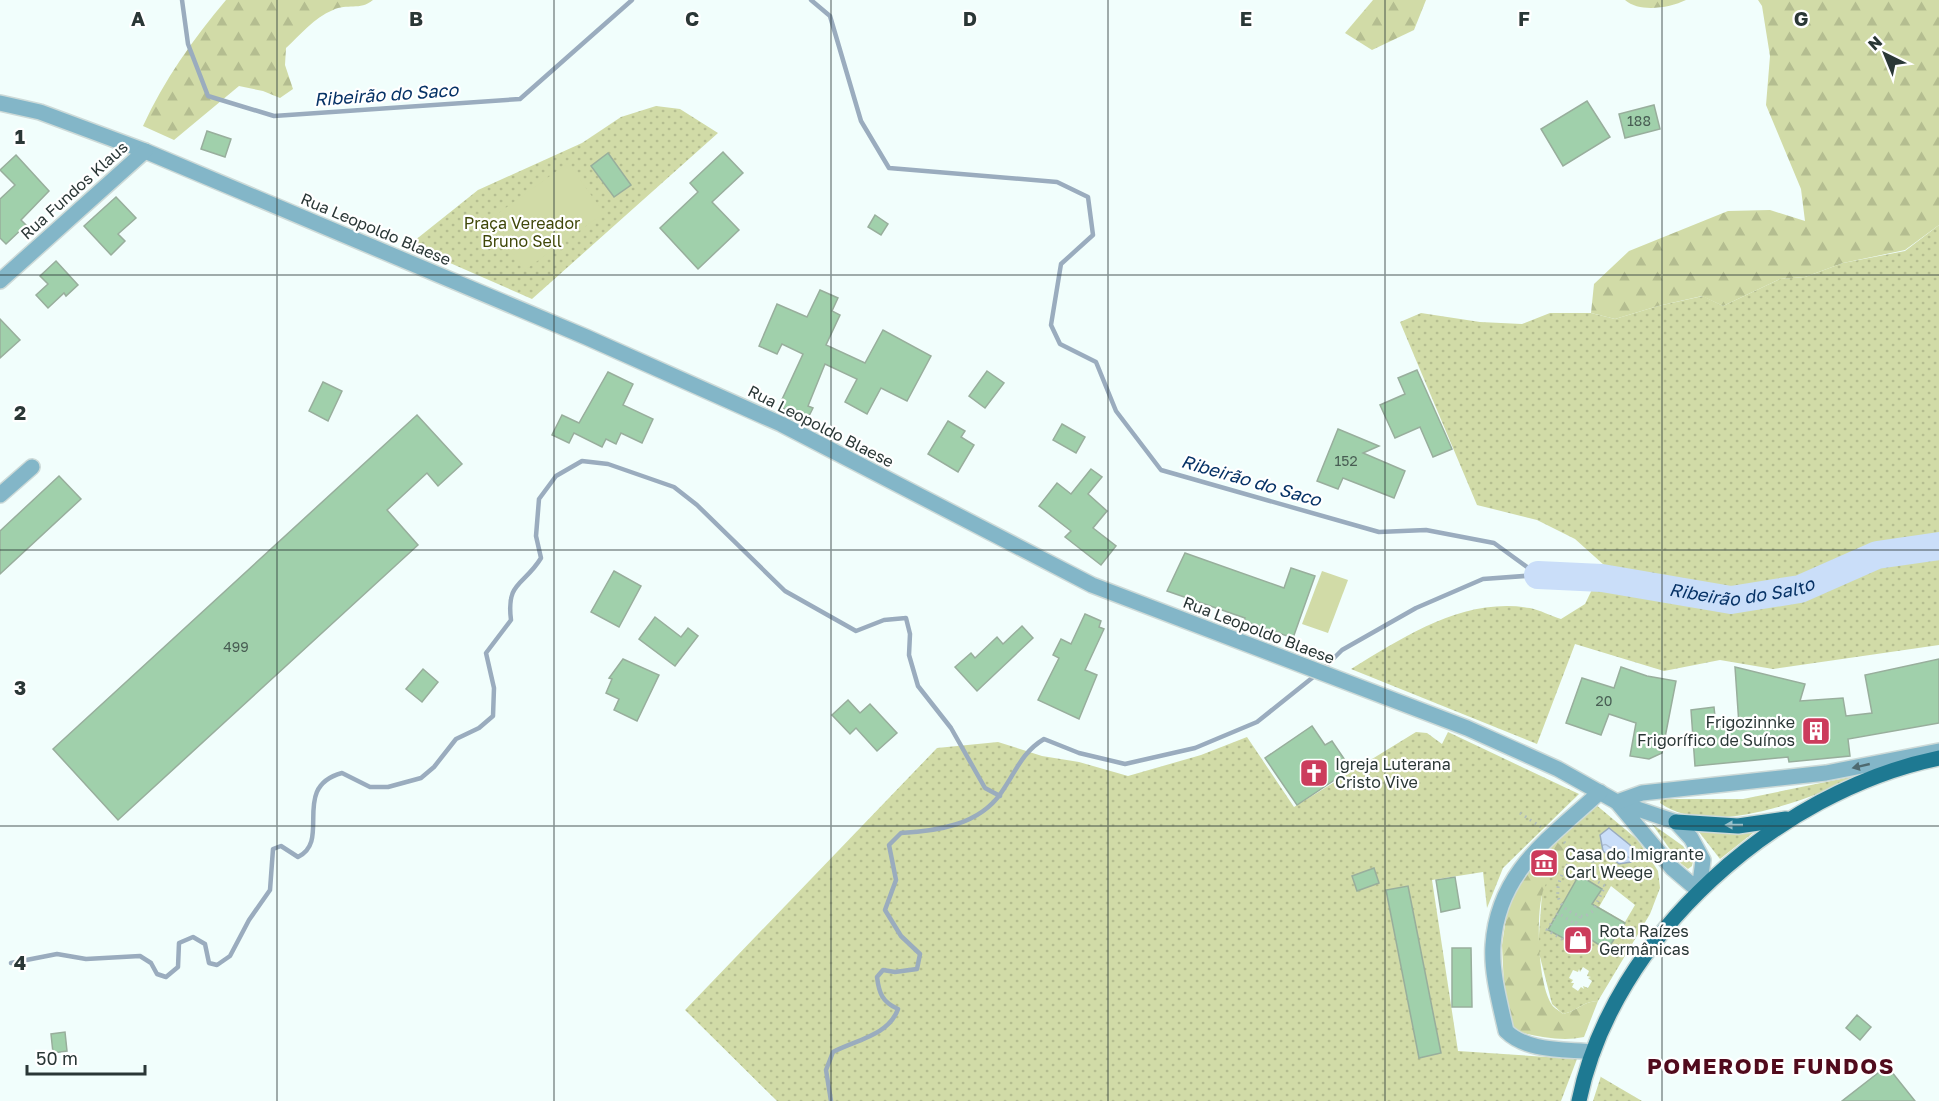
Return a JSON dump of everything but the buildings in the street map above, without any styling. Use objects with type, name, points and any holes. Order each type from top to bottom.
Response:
[{"type":"main road","points":[[1579,1101],[1593,1052],[1610,1016],[1644,957],[1699,891],[1743,853],[1792,818],[1873,779],[1939,758]]},
{"type":"main road","points":[[1676,822],[1738,826],[1792,818]]},
{"type":"street","name":"Rua Leopoldo Blaese","points":[[0,103],[40,112],[145,151],[586,337],[744,407],[1092,585],[1512,747],[1617,802],[1676,822]]},
{"type":"street","name":"Rua Fundos Klaus","points":[[0,281],[145,151]]},
{"type":"street","points":[[0,495],[32,467]]},
{"type":"street","points":[[1617,802],[1642,793],[1667,789],[1826,773],[1911,754],[1939,751]]},
{"type":"street","points":[[1593,1052],[1515,1041],[1506,1031],[1493,946],[1498,909],[1514,875],[1600,792]]},
{"type":"street","name":"Rua Leopoldo Blaese","points":[[1617,802],[1672,868],[1699,891]]},
{"type":"street","points":[[1676,822],[1690,838],[1703,860],[1699,891]]},
{"type":"path","points":[[1520,813],[1543,828]]},
{"type":"path","points":[[1560,838],[1575,853],[1587,855],[1593,862],[1592,881],[1605,886],[1602,897],[1589,915],[1580,916],[1561,905],[1557,898],[1557,890],[1575,853]]},
{"type":"path","points":[[1602,897],[1608,900]]},
{"type":"path","points":[[1558,913],[1575,924],[1578,926],[1568,943],[1547,930],[1558,913]]},
{"type":"path","points":[[1575,924],[1580,916]]},
{"type":"green space","points":[[226,0],[373,0],[363,5],[338,8],[326,13],[286,48],[285,65],[293,89],[280,98],[263,91],[239,86],[174,140],[143,126],[180,60]]},
{"type":"green space","points":[[1373,0],[1426,0],[1414,30],[1372,50],[1345,33]]},
{"type":"green space","points":[[1625,0],[1686,0],[1671,5],[1646,8],[1638,7]]},
{"type":"green space","points":[[1758,0],[1939,0],[1939,225],[1905,250],[1843,263],[1805,277],[1780,279],[1723,306],[1702,296],[1615,319],[1591,313],[1594,284],[1629,251],[1728,211],[1770,210],[1805,221],[1801,189],[1766,105],[1770,56],[1762,6]]},
{"type":"green space","name":"Praça Vereador Bruno Sell","points":[[656,106],[680,109],[718,133],[532,299],[409,245],[478,190],[582,143],[621,117]]},
{"type":"green space","points":[[568,163],[604,213],[525,270],[489,220]]},
{"type":"green space","points":[[1939,225],[1939,645],[1773,669],[1720,660],[1664,671],[1575,644],[1537,744],[1351,669],[1414,632],[1458,614],[1482,608],[1505,606],[1530,608],[1561,619],[1585,604],[1604,565],[1575,539],[1537,520],[1477,505],[1400,322],[1421,313],[1480,322],[1522,324],[1550,313],[1591,313],[1615,319],[1703,296],[1723,306],[1780,279],[1805,277],[1843,263],[1905,251]]},
{"type":"green space","points":[[1322,571],[1348,580],[1328,633],[1302,624]]},
{"type":"green space","points":[[1416,732],[1427,733],[1442,744],[1448,732],[1579,794],[1503,868],[1487,908],[1483,872],[1432,880],[1458,1051],[1577,1059],[1561,1101],[777,1101],[685,1010],[937,748],[998,742],[1042,756],[1079,762],[1128,776],[1201,755],[1247,737],[1294,807]]},
{"type":"green space","points":[[1860,775],[1789,804],[1760,812],[1732,816],[1705,817],[1681,813],[1660,803],[1661,799],[1743,799]]},
{"type":"green space","points":[[1595,804],[1638,840],[1658,871],[1660,888],[1650,914],[1598,1001],[1587,1003],[1563,1014],[1552,1004],[1538,949],[1542,893],[1556,841]],"holes":[[[1611,886],[1635,905],[1625,922],[1599,907]],[[1583,967],[1589,971],[1587,976],[1591,977],[1588,978],[1592,981],[1588,988],[1583,986],[1584,989],[1581,987],[1578,991],[1572,987],[1574,983],[1571,983],[1573,980],[1569,978],[1573,970],[1578,972],[1579,969],[1580,972]]]},
{"type":"green space","points":[[1652,824],[1683,846],[1693,861],[1692,866],[1688,869],[1679,862]]},
{"type":"green space","points":[[1699,832],[1753,833],[1720,859]]},
{"type":"green space","points":[[1556,841],[1566,851],[1544,889],[1539,920],[1541,968],[1547,995],[1552,1005],[1563,1014],[1587,1003],[1598,1001],[1584,1037],[1566,1039],[1514,1031],[1504,986],[1502,945],[1507,911],[1519,877]]},
{"type":"green space","points":[[1601,1077],[1642,1101],[1593,1101]]},
{"type":"water","points":[[1609,828],[1630,845],[1635,857],[1631,862],[1619,864],[1603,851],[1600,835]]},
{"type":"waterway","name":"Ribeirão do Saco","points":[[182,0],[188,44],[208,96],[274,116],[520,99],[632,0]]},
{"type":"waterway","name":"Ribeirão do Saco","points":[[811,0],[830,16],[861,121],[889,168],[1057,182],[1088,197],[1093,235],[1061,264],[1051,325],[1060,344],[1096,362],[1116,411],[1161,470],[1379,532],[1426,530],[1494,543],[1538,575]]},
{"type":"waterway","points":[[11,963],[57,954],[86,959],[140,956],[151,963],[157,974],[166,977],[178,967],[179,943],[193,937],[205,944],[209,963],[217,965],[230,956],[249,920],[270,890],[273,849],[281,846],[298,857],[308,849],[312,839],[314,802],[318,790],[327,780],[342,773],[370,787],[388,787],[421,778],[434,767],[456,739],[479,728],[493,716],[494,688],[486,653],[511,620],[510,607],[514,591],[541,558],[536,536],[539,499],[556,476],[582,461],[608,464],[674,487],[697,505],[785,591],[856,631],[884,620],[906,618],[910,634],[909,655],[918,686],[951,728],[985,788],[1000,796]]},
{"type":"waterway","name":"Ribeirão do Salto","points":[[1538,575],[1602,578],[1731,600],[1800,589],[1877,555],[1939,546]]},
{"type":"waterway","points":[[1323,669],[1342,650],[1416,608],[1483,579],[1538,575]]},
{"type":"waterway","points":[[831,1101],[826,1070],[833,1052],[880,1031],[894,1018],[898,1009],[882,996],[877,977],[883,970],[895,972],[917,969],[920,954],[901,936],[885,910],[896,880],[889,845],[901,833],[943,828],[981,812],[1001,793],[1030,750],[1044,739],[1079,753],[1125,764],[1195,748],[1257,722],[1317,674]]},
{"type":"place","name":"Frigozinnke Frigorífico de Suínos","points":[[1816,731]]},
{"type":"place","name":"Igreja Luterana Cristo Vive","points":[[1314,773]]},
{"type":"place","name":"Casa do Imigrante Carl Weege","points":[[1544,863]]},
{"type":"place","name":"Rota Raízes Germânicas","points":[[1578,940]]},
{"type":"district","name":"POMERODE FUNDOS","points":[[1771,1066]]}]
